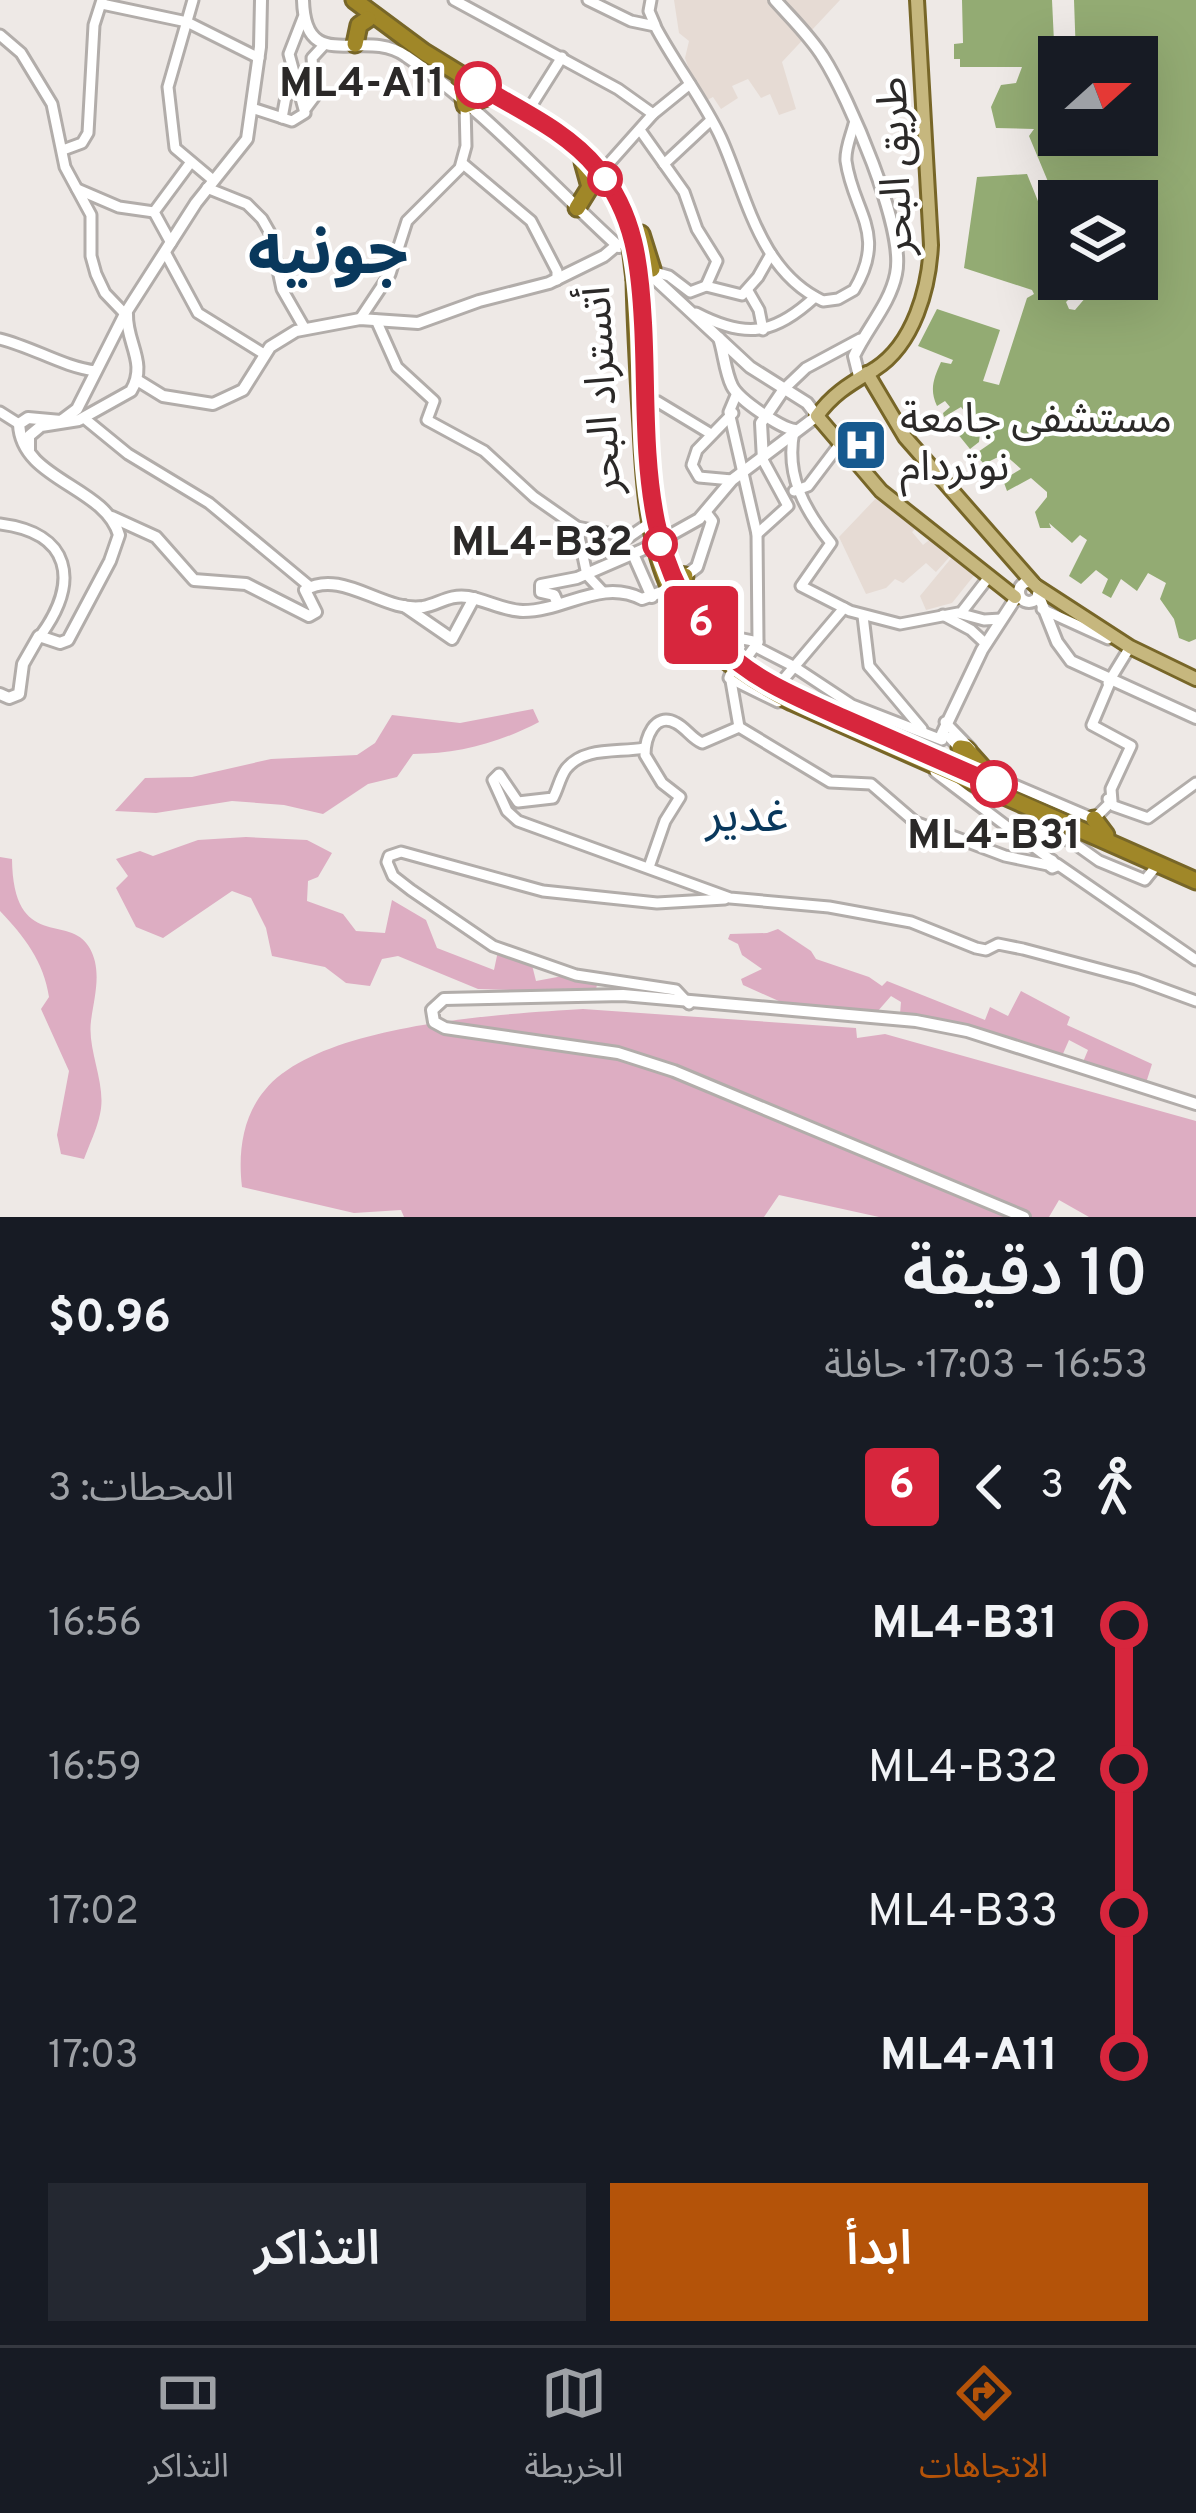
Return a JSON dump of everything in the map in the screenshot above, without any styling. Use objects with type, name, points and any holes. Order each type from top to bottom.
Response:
[{"type":"highway","name":"أتستراد البحر","points":[[350,0],[368,19],[461,81],[535,112],[572,143],[615,194],[642,266],[655,524],[676,583]]},
{"type":"highway","name":"أتستراد البحر","points":[[350,0],[581,159],[613,200],[642,266],[648,524],[711,642],[746,676],[820,715],[1196,878]]},
{"type":"highway","points":[[355,44],[359,25],[368,19]]},
{"type":"highway","points":[[461,81],[465,105],[490,96]]},
{"type":"highway","points":[[572,143],[608,170],[629,206],[642,266]]},
{"type":"highway","points":[[577,208],[590,182],[581,159]]},
{"type":"highway","name":"أتستراد البحر","points":[[711,642],[777,687],[1080,817],[1106,835],[1196,878]]},
{"type":"highway","points":[[711,642],[730,675]]},
{"type":"highway","points":[[820,715],[848,733]]},
{"type":"highway","points":[[948,737],[966,749],[1000,786]]},
{"type":"highway","points":[[878,746],[904,752]]},
{"type":"highway","points":[[1080,817],[1106,835]]},
{"type":"main road","points":[[42,423],[68,419],[168,247],[210,184],[242,148],[259,58],[261,0]]},
{"type":"main road","points":[[303,0],[303,18],[324,45],[394,48],[465,105],[718,335],[729,353],[816,411],[839,446],[881,491],[988,578],[1017,595]]},
{"type":"main road","points":[[776,0],[823,57],[888,208],[898,268],[884,307],[854,359],[905,437],[1037,598],[1065,656],[1110,682],[1196,720]]},
{"type":"main road","name":"طريق البحر","points":[[816,411],[879,366],[899,344],[926,298],[930,169],[920,0]]},
{"type":"main road","points":[[137,380],[164,396],[214,404],[244,390],[267,351],[305,328],[368,317],[418,322],[560,275],[642,266]]},
{"type":"main road","points":[[125,320],[140,364],[137,380],[123,397],[88,416],[42,423],[25,419],[22,432],[29,454],[109,518],[156,537],[199,582],[246,584],[309,616],[316,612],[305,594],[309,586],[355,588],[423,607],[448,597],[475,598],[523,611],[602,591],[652,597],[697,567],[712,521],[706,513]]},
{"type":"main road","points":[[729,353],[730,384],[739,396],[782,427],[795,430]]},
{"type":"main road","points":[[763,460],[759,433],[765,413],[784,389]]},
{"type":"main road","points":[[86,393],[83,407],[88,416]]},
{"type":"main road","points":[[557,602],[539,586],[587,575],[706,513],[732,480],[763,460],[816,411]]},
{"type":"main road","points":[[109,518],[117,541]]},
{"type":"main road","points":[[0,692],[9,698],[17,695],[26,656],[41,635],[60,643],[68,640],[117,541],[132,526]]},
{"type":"main road","points":[[638,552],[652,597]]},
{"type":"main road","points":[[948,737],[986,644],[1023,584],[1037,598],[1196,679]]},
{"type":"main road","points":[[401,604],[452,639],[475,598]]},
{"type":"main road","points":[[438,1008],[623,995],[938,1025],[1196,1107]]},
{"type":"main road","points":[[438,1008],[438,1025],[449,1029],[618,1053],[657,1065],[1024,1217]]},
{"type":"main road","points":[[438,1008],[439,1022],[451,1026],[644,1057],[837,1132],[1034,1217]]},
{"type":"street","points":[[193,0],[168,87],[175,148],[210,184],[245,203],[262,219],[282,289],[305,328]]},
{"type":"street","points":[[454,0],[618,89],[653,114]]},
{"type":"street","points":[[588,0],[631,21],[655,25]]},
{"type":"street","points":[[652,0],[649,11],[666,51],[719,133],[749,213],[771,254],[815,297],[829,301],[854,290],[868,256],[867,221],[845,155],[854,124]]},
{"type":"street","points":[[63,150],[84,142],[88,133],[93,31],[102,2],[187,22],[259,58]]},
{"type":"street","points":[[303,18],[289,50],[291,70],[306,108]]},
{"type":"street","points":[[0,35],[21,53],[47,94],[66,170],[87,203],[92,221],[91,256],[96,274],[125,320]]},
{"type":"street","points":[[252,108],[298,120],[315,96],[312,58],[324,45]]},
{"type":"street","points":[[535,112],[562,58]]},
{"type":"street","points":[[281,118],[291,70]]},
{"type":"street","points":[[608,170],[653,114],[690,84]]},
{"type":"street","points":[[465,105],[462,163],[450,182],[405,224],[391,271],[368,317],[397,367],[434,401],[427,420],[484,451],[541,503],[577,526],[629,537],[648,524]]},
{"type":"street","points":[[664,164],[710,122]]},
{"type":"street","points":[[640,130],[684,192],[697,229],[717,261],[706,286],[697,292],[642,266]]},
{"type":"street","points":[[154,212],[191,162]]},
{"type":"street","points":[[462,163],[531,221],[560,275]]},
{"type":"street","points":[[76,190],[154,212]]},
{"type":"street","points":[[92,221],[105,201]]},
{"type":"street","points":[[154,212],[198,313],[267,351]]},
{"type":"street","points":[[706,286],[736,296],[748,291],[771,254]]},
{"type":"street","points":[[748,291],[763,330]]},
{"type":"street","points":[[692,311],[726,327],[763,330],[784,322],[815,297]]},
{"type":"street","points":[[784,389],[806,368],[865,336]]},
{"type":"street","points":[[0,339],[34,347],[94,376]]},
{"type":"street","points":[[732,480],[704,478],[694,471],[694,454],[730,415],[739,396]]},
{"type":"street","points":[[647,400],[711,434]]},
{"type":"street","points":[[0,412],[22,432]]},
{"type":"street","points":[[730,415],[758,530],[757,645],[730,675]]},
{"type":"street","points":[[88,416],[128,454],[209,503],[309,586]]},
{"type":"street","points":[[795,430],[791,469],[798,491],[831,543],[801,586],[862,616],[904,624],[961,613],[1001,619]]},
{"type":"street","points":[[782,492],[808,486],[839,446]]},
{"type":"street","points":[[758,530],[786,509],[788,502],[763,460]]},
{"type":"street","points":[[0,524],[35,532],[53,544],[62,558],[61,595],[41,635]]},
{"type":"street","points":[[577,526],[587,575],[602,591]]},
{"type":"street","points":[[961,613],[988,578]]},
{"type":"street","points":[[1037,598],[1129,648],[1092,722],[1131,745],[1111,802]]},
{"type":"street","points":[[777,687],[844,608]]},
{"type":"street","points":[[944,615],[986,644]]},
{"type":"street","points":[[862,616],[872,670],[1003,778],[1080,817],[1111,802],[1148,817],[1196,781]]},
{"type":"street","points":[[711,642],[734,637],[757,645],[852,705],[948,737],[990,813]]},
{"type":"street","points":[[730,675],[739,728],[830,782],[871,784],[901,813],[922,825],[1005,856],[1052,863]]},
{"type":"street","points":[[730,675],[934,771],[1052,863],[1196,960]]},
{"type":"street","points":[[649,867],[665,820],[680,797],[662,783],[644,748],[652,727],[662,721],[675,722],[702,743],[739,728]]},
{"type":"street","points":[[644,748],[610,749],[582,758],[564,771],[553,798],[544,802],[518,802],[499,774],[493,780],[507,811],[518,821],[730,898]]},
{"type":"street","points":[[1008,826],[1070,841],[1099,861],[1145,880],[1157,865]]},
{"type":"street","points":[[689,1003],[676,990],[576,975],[493,946],[410,890],[388,870],[387,862],[395,853],[418,855],[564,895],[657,903],[730,898],[829,907],[911,922],[976,948],[986,950],[998,944],[1023,949],[1136,979],[1196,1001]]},
{"type":"shaded area","points":[[674,0],[840,0],[782,62],[796,109],[779,115],[770,94],[761,98],[748,79],[732,86],[738,98],[721,109],[713,97],[701,103],[685,58],[689,41],[679,33]]},
{"type":"shaded area","points":[[962,0],[1052,0],[1054,36],[1038,36],[1038,156],[1158,156],[1158,36],[1075,36],[1074,0],[1196,0],[1196,639],[1189,642],[1179,638],[1174,619],[1160,599],[1166,583],[1148,573],[1137,591],[1121,579],[1111,598],[1102,593],[1108,579],[1096,570],[1081,584],[1069,576],[1087,540],[1080,535],[1072,543],[1049,523],[1051,528],[1040,528],[1035,512],[1047,492],[1031,478],[1007,491],[1003,480],[1021,469],[1004,454],[984,464],[975,454],[991,443],[980,434],[979,442],[970,449],[957,433],[972,421],[961,407],[944,417],[950,407],[945,401],[937,406],[933,384],[941,362],[951,364],[953,360],[918,346],[937,309],[1000,330],[983,381],[999,385],[1027,298],[1034,294],[964,268],[977,177],[1027,174],[1038,201],[1038,300],[1068,300],[1069,309],[1075,310],[1084,300],[1158,300],[1158,180],[1047,180],[1029,136],[1034,129],[996,128],[991,107],[1001,85],[1016,83],[1022,67],[960,67],[960,59],[954,59],[954,44],[963,43]]},
{"type":"shaded area","points":[[880,494],[915,529],[912,532],[923,545],[933,537],[953,553],[936,572],[926,563],[903,583],[895,579],[886,588],[866,594],[839,537]]},
{"type":"shaded area","points":[[953,556],[976,573],[952,603],[926,610],[920,596]]},
{"type":"shaded area","points":[[533,709],[539,722],[478,746],[413,754],[397,777],[368,784],[323,814],[232,801],[156,813],[115,811],[145,778],[192,777],[271,759],[357,755],[375,743],[392,715],[460,723]]},
{"type":"shaded area","points":[[198,840],[307,840],[332,853],[318,877],[308,881],[307,901],[343,914],[356,931],[385,933],[392,900],[426,920],[437,948],[494,970],[498,951],[531,961],[536,981],[568,975],[597,985],[595,993],[478,989],[398,956],[382,959],[370,986],[346,983],[325,967],[272,956],[266,928],[251,898],[232,891],[163,938],[136,927],[116,888],[128,876],[116,859],[140,851],[153,856]]},
{"type":"shaded area","points":[[0,857],[12,859],[15,888],[32,919],[80,937],[96,965],[91,1032],[101,1103],[84,1159],[61,1154],[57,1135],[69,1071],[41,1009],[49,997],[43,972],[25,940],[0,911]]},
{"type":"shaded area","points":[[778,929],[816,959],[985,1020],[990,1007],[1008,1016],[1021,991],[1070,1017],[1067,1025],[1152,1064],[1146,1083],[1083,1062],[1088,1050],[1069,1040],[1062,1056],[943,1020],[900,1014],[901,1002],[891,996],[877,1012],[781,1002],[743,985],[741,979],[762,969],[728,939],[730,934]]},
{"type":"shaded area","points":[[583,1009],[856,1028],[857,1038],[885,1034],[1196,1121],[1196,1217],[1089,1217],[1059,1200],[1049,1217],[879,1217],[779,1195],[764,1217],[404,1217],[401,1210],[354,1213],[242,1187],[241,1149],[251,1112],[265,1090],[291,1068],[326,1050],[413,1027]]},
{"type":"bus line","name":"6","points":[[478,85],[585,154],[628,220],[640,278],[655,524],[670,573],[696,620],[731,657],[777,687],[994,784]]},
{"type":"place","name":"ML4-A11","points":[[478,85]]},
{"type":"place","name":"مستشفى جامعة نوتردام","points":[[861,445]]},
{"type":"place","name":"ML4-B32","points":[[660,544]]},
{"type":"place","name":"ML4-B31","points":[[994,784]]},
{"type":"district","name":"جونيه","points":[[328,256]]},
{"type":"district","name":"غدير","points":[[747,819]]}]
